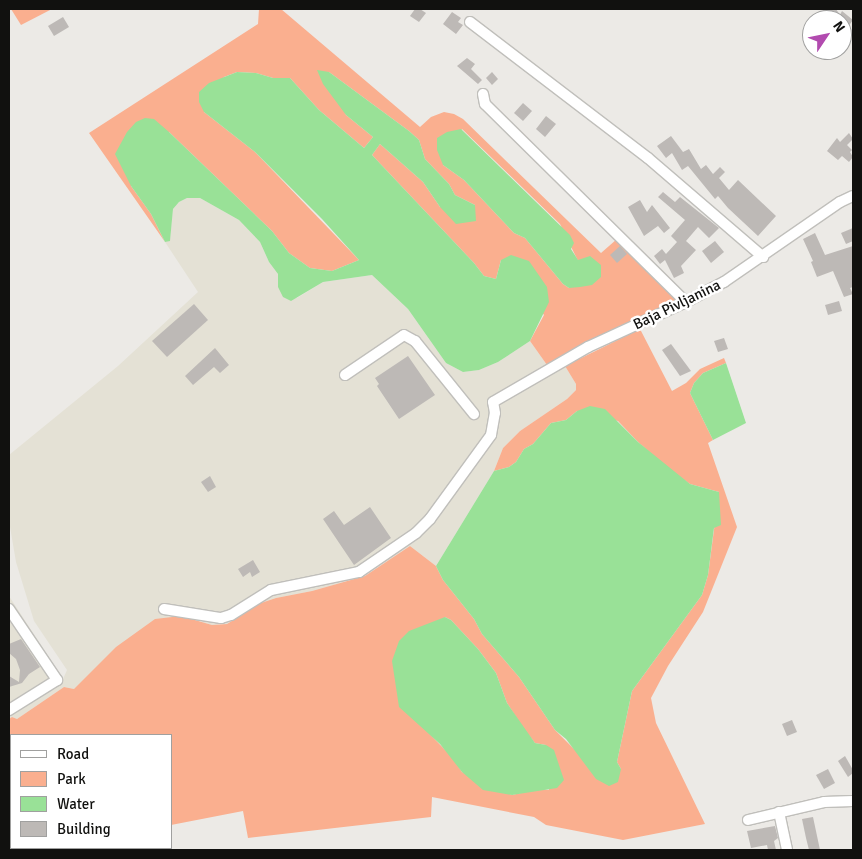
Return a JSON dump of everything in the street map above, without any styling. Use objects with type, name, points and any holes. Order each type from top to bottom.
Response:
[{"type":"street","points":[[470,22],[648,158],[763,257]]},
{"type":"street","points":[[483,94],[485,104],[686,302]]},
{"type":"street","name":"Baja Pivljanina","points":[[164,609],[221,618],[230,615],[271,590],[359,572],[416,533],[430,519],[491,435],[496,414],[493,402],[588,347],[686,302],[724,282],[763,257],[840,202],[853,196]]},
{"type":"street","points":[[344,375],[404,336],[415,341],[474,414]]},
{"type":"street","points":[[9,609],[56,680],[9,710]]},
{"type":"street","points":[[748,820],[824,802],[853,801]]},
{"type":"street","points":[[779,812],[787,850]]},
{"type":"shaded area","points":[[187,198],[200,198],[239,220],[260,242],[269,262],[278,274],[280,283],[297,298],[323,282],[372,275],[408,309],[446,363],[463,372],[479,370],[498,362],[530,341],[547,365],[565,366],[576,384],[576,390],[567,399],[520,431],[503,448],[494,471],[436,566],[410,546],[365,576],[261,603],[227,624],[212,625],[181,616],[74,689],[64,687],[17,719],[12,717],[9,719],[9,596],[63,679],[67,670],[34,621],[16,562],[9,521],[9,455],[118,366],[198,292],[165,242],[170,240],[173,209],[179,202]]},
{"type":"green space","points":[[11,9],[52,9],[21,25]]},
{"type":"green space","points":[[259,9],[281,9],[420,127],[431,117],[444,112],[454,114],[463,119],[601,253],[617,239],[679,300],[547,365],[530,341],[544,315],[501,260],[496,279],[484,276],[372,155],[380,144],[423,182],[440,207],[475,205],[455,195],[449,184],[425,159],[419,140],[329,72],[346,115],[373,137],[364,148],[319,110],[290,78],[273,78],[256,73],[237,72],[224,77],[204,112],[255,152],[359,260],[332,271],[310,268],[289,253],[272,231],[169,132],[131,186],[151,214],[165,242],[89,133],[258,24]],"holes":[[[462,129],[560,224],[578,261],[569,288],[563,284],[525,238],[514,233],[464,180],[443,165]]]},
{"type":"green space","points":[[640,329],[672,391],[686,383],[700,369],[724,358],[726,363],[703,373],[694,383],[690,393],[713,440],[708,443],[737,527],[703,612],[668,666],[651,698],[656,723],[705,824],[623,840],[546,825],[534,817],[432,797],[431,817],[248,838],[243,811],[172,825],[172,734],[10,734],[10,756],[9,754],[9,719],[12,717],[17,719],[64,687],[74,689],[116,647],[155,619],[181,616],[212,625],[227,624],[261,603],[365,576],[410,546],[436,566],[443,580],[474,619],[482,634],[519,677],[555,730],[576,751],[621,769],[617,762],[632,691],[702,595],[708,575],[719,492],[690,484],[670,470],[638,442],[618,421],[577,411],[566,420],[551,423],[533,444],[524,449],[516,462],[509,467],[494,471],[503,448],[520,431],[567,399],[576,390],[576,384],[565,366]],"holes":[[[445,617],[451,620],[478,649],[496,673],[507,703],[524,729],[535,743],[546,745],[549,790],[539,789],[512,795],[462,772],[452,757],[419,723]]]},
{"type":"green space","points":[[9,794],[10,849],[49,850],[9,850]]},
{"type":"water","points":[[317,70],[329,72],[409,131],[419,140],[425,159],[449,184],[455,195],[475,205],[476,221],[456,224],[440,207],[423,182],[380,144],[372,155],[484,276],[496,279],[501,260],[511,255],[529,261],[547,287],[549,302],[530,341],[498,362],[479,370],[463,372],[446,363],[408,309],[372,275],[323,282],[291,301],[283,297],[278,287],[278,274],[269,262],[260,242],[239,220],[200,198],[187,198],[179,202],[173,209],[170,241],[165,242],[151,214],[131,186],[115,154],[127,132],[136,122],[145,118],[154,119],[169,132],[272,231],[289,253],[310,268],[332,271],[359,260],[322,219],[255,152],[204,112],[199,102],[199,92],[209,83],[237,72],[256,73],[273,78],[290,78],[319,110],[364,148],[373,137],[346,115],[323,84]]},
{"type":"water","points":[[461,129],[570,235],[574,243],[571,249],[578,260],[590,256],[601,265],[601,277],[592,285],[569,288],[563,284],[525,238],[514,233],[464,180],[443,165],[437,150],[437,138],[447,132]]},
{"type":"water","points":[[726,363],[746,423],[713,440],[690,393],[694,383],[703,373]]},
{"type":"water","points":[[590,406],[605,409],[638,442],[690,484],[719,492],[721,525],[714,528],[708,575],[702,595],[632,691],[617,762],[621,769],[618,782],[609,786],[596,779],[566,739],[555,730],[519,677],[482,634],[474,619],[443,580],[436,566],[494,471],[509,467],[516,462],[524,449],[533,444],[551,423],[566,420],[577,411]]},
{"type":"water","points":[[445,617],[451,620],[478,649],[496,673],[507,703],[535,743],[546,745],[554,750],[564,780],[557,788],[512,795],[483,790],[462,772],[440,744],[399,707],[392,661],[399,641],[409,631]]},
{"type":"building","points":[[415,9],[420,9],[426,13],[419,22],[410,16]]},
{"type":"building","points":[[452,12],[461,18],[458,22],[463,25],[456,34],[443,24]]},
{"type":"building","points":[[63,17],[69,27],[54,36],[48,26]]},
{"type":"building","points":[[467,58],[475,64],[471,69],[482,80],[478,84],[457,66]]},
{"type":"building","points":[[492,72],[498,79],[492,85],[486,78]]},
{"type":"building","points":[[523,103],[532,111],[523,121],[514,113]]},
{"type":"building","points":[[546,116],[556,124],[545,137],[536,129]]},
{"type":"building","points":[[849,133],[853,139],[847,145],[852,150],[850,152],[853,157],[849,162],[842,156],[838,160],[827,151],[837,138],[840,142]]},
{"type":"building","points":[[671,136],[683,152],[689,149],[701,169],[706,165],[713,174],[720,167],[725,172],[719,178],[729,190],[738,180],[776,216],[758,236],[718,196],[715,199],[688,166],[682,170],[672,153],[666,158],[657,146]]},
{"type":"building","points":[[663,192],[675,202],[680,197],[719,228],[709,238],[698,227],[686,241],[696,250],[681,266],[684,273],[674,278],[665,260],[660,264],[654,256],[662,249],[666,254],[677,242],[671,236],[685,220],[658,197]]},
{"type":"building","points":[[640,200],[647,212],[652,205],[670,228],[664,233],[658,226],[644,236],[628,207]]},
{"type":"building","points":[[853,228],[853,241],[846,244],[841,233]]},
{"type":"building","points":[[815,233],[825,255],[853,246],[853,287],[850,288],[853,294],[844,297],[833,271],[817,277],[811,262],[813,261],[803,239]]},
{"type":"building","points":[[715,241],[724,252],[711,263],[702,251]]},
{"type":"building","points":[[620,246],[627,254],[617,263],[610,255]]},
{"type":"building","points":[[839,301],[842,311],[828,315],[825,305]]},
{"type":"building","points":[[194,304],[208,320],[167,357],[152,341]]},
{"type":"building","points":[[724,338],[728,349],[718,352],[714,341]]},
{"type":"building","points":[[671,344],[691,371],[680,376],[662,350]]},
{"type":"building","points":[[215,348],[229,365],[220,373],[214,367],[193,385],[185,376]]},
{"type":"building","points":[[408,356],[435,395],[399,419],[377,386],[379,384],[375,378]]},
{"type":"building","points":[[210,476],[216,487],[208,492],[201,482]]},
{"type":"building","points":[[370,507],[391,538],[354,565],[323,519],[334,511],[344,525]]},
{"type":"building","points":[[253,560],[260,572],[252,577],[250,572],[243,577],[238,569]]},
{"type":"building","points":[[21,639],[40,667],[29,674],[22,683],[9,687],[9,676],[19,682],[20,670],[16,659],[9,653],[9,644]]},
{"type":"building","points":[[792,720],[797,732],[787,736],[782,724]]},
{"type":"building","points":[[845,756],[853,770],[853,773],[848,777],[838,761]]},
{"type":"building","points":[[828,769],[835,783],[824,789],[816,775]]},
{"type":"building","points":[[813,817],[820,850],[809,850],[806,838],[802,819]]},
{"type":"building","points":[[775,826],[778,838],[774,841],[776,850],[768,850],[767,845],[751,848],[747,831]]}]
